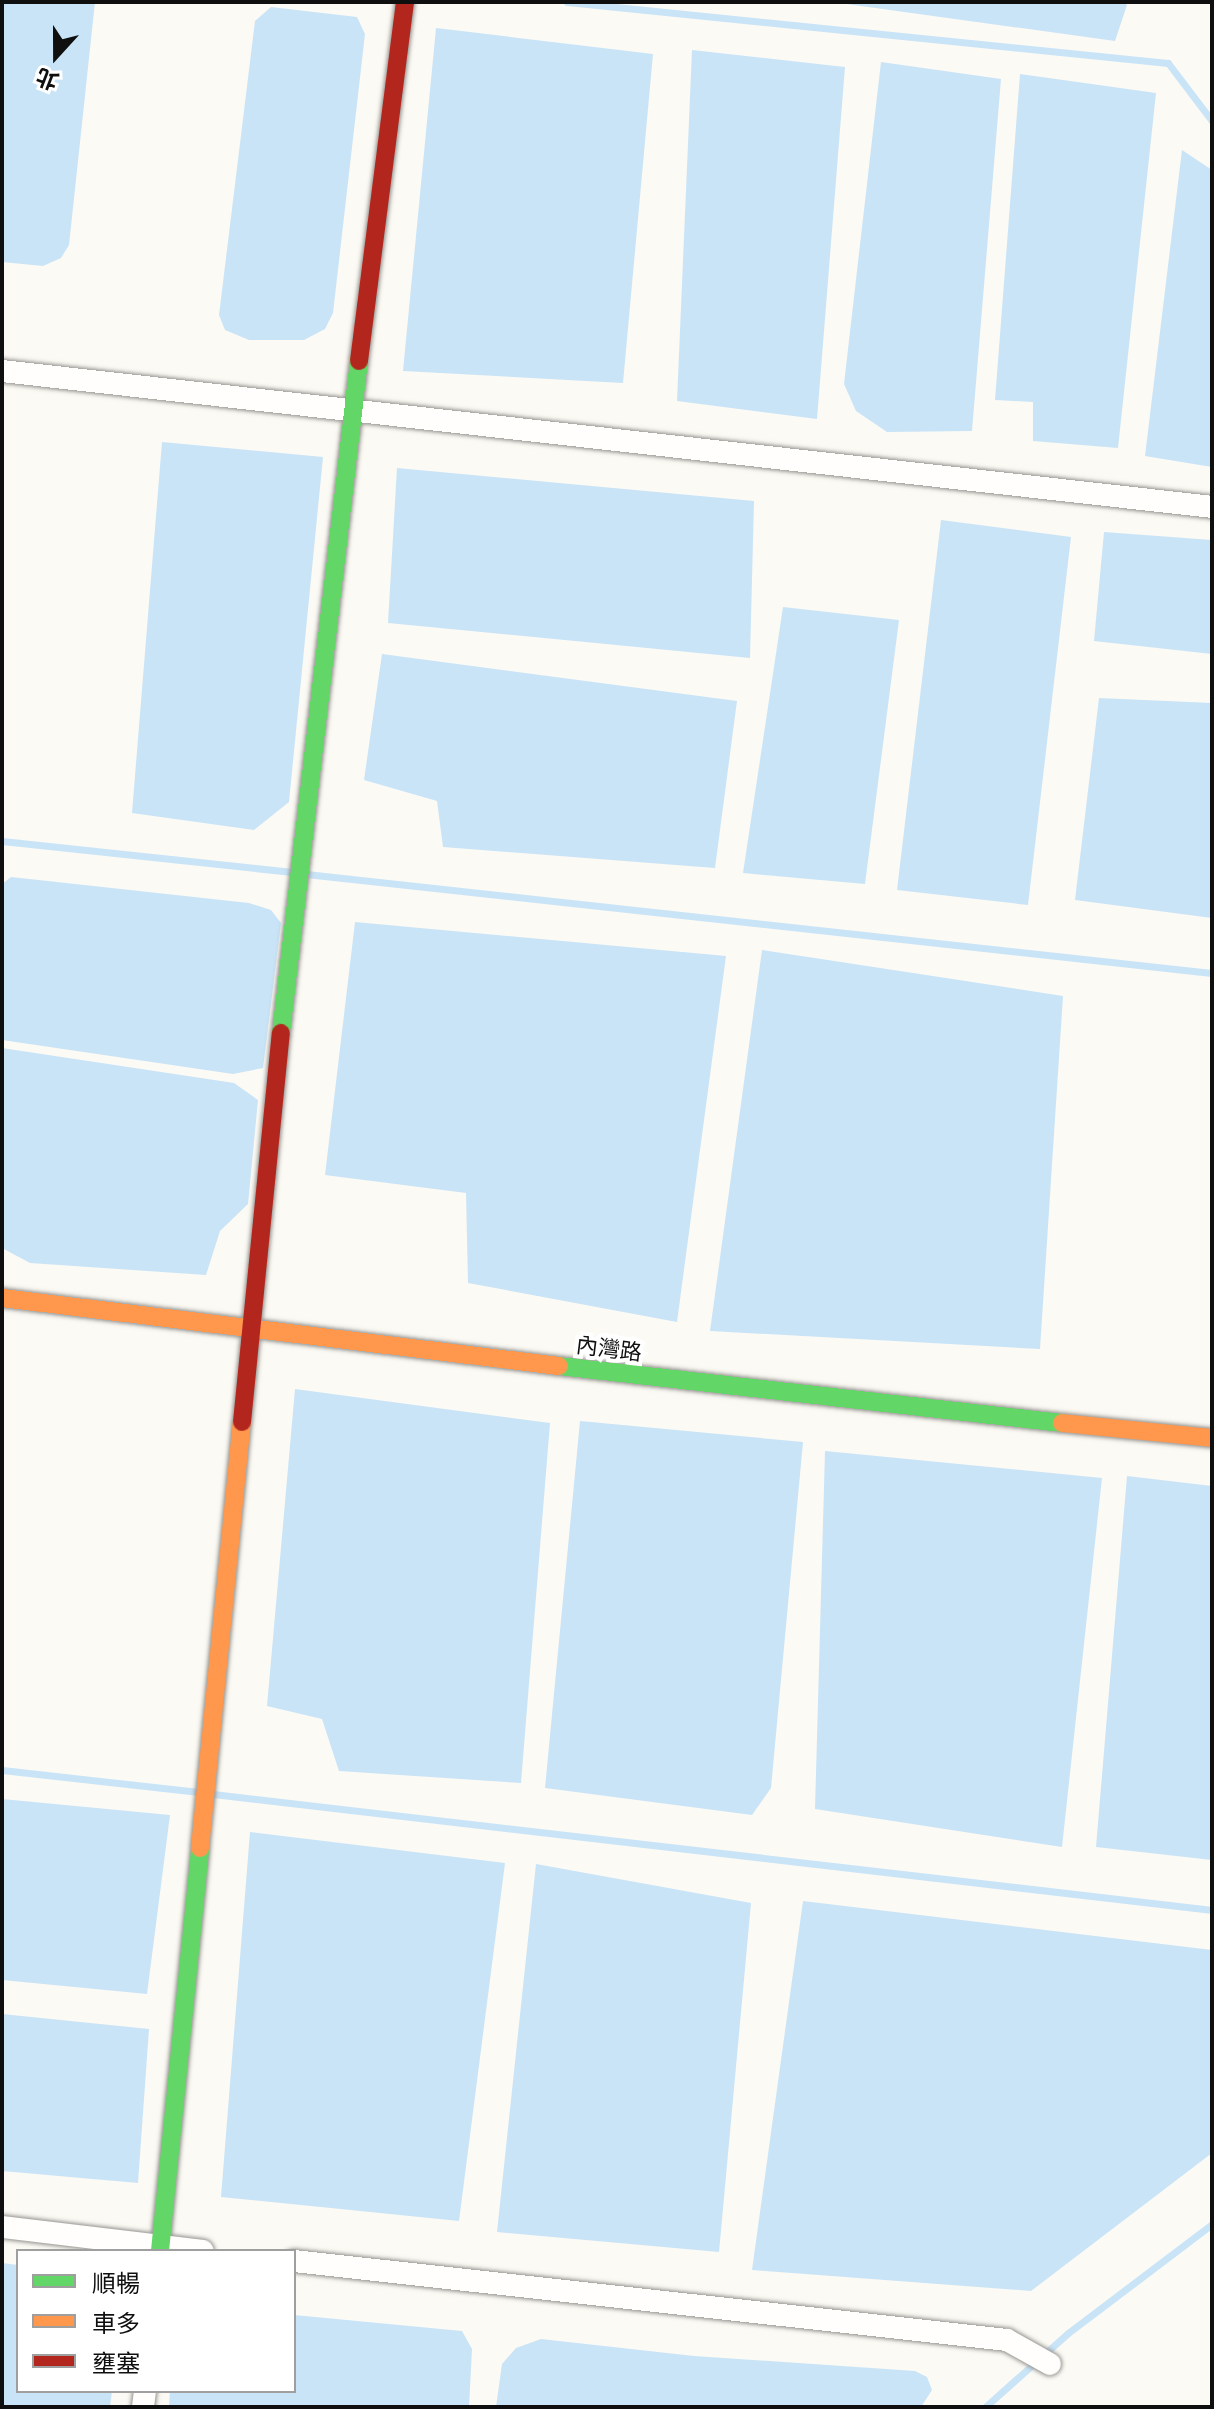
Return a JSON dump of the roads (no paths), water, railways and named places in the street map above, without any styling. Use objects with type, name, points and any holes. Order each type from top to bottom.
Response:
[{"type":"street","points":[[2,2227],[161,2249],[250,1331],[352,412],[405,2]]},
{"type":"street","points":[[2,371],[1212,507]]},
{"type":"street","name":"內灣路","points":[[2,1298],[250,1331],[1212,1438]]},
{"type":"street","points":[[296,2261],[1007,2340],[1046,2363]]},
{"type":"water","points":[[2,2],[95,2],[69,245],[61,258],[43,266],[2,262]]},
{"type":"water","points":[[832,2],[1124,2],[1127,5],[1115,41]]},
{"type":"water","points":[[271,7],[357,17],[365,34],[333,313],[325,329],[304,340],[249,340],[225,330],[219,315],[255,21]]},
{"type":"water","points":[[436,28],[653,54],[623,383],[403,371]]},
{"type":"water","points":[[692,50],[845,67],[817,419],[677,401]]},
{"type":"water","points":[[881,62],[1001,79],[972,431],[887,432],[856,411],[844,384]]},
{"type":"water","points":[[1020,74],[1156,93],[1118,448],[1033,441],[1033,402],[995,400]]},
{"type":"water","points":[[1182,150],[1212,170],[1212,467],[1145,456]]},
{"type":"water","points":[[162,442],[323,457],[289,802],[254,830],[132,813]]},
{"type":"water","points":[[397,468],[754,501],[750,658],[388,623]]},
{"type":"water","points":[[941,520],[1071,537],[1028,905],[897,890]]},
{"type":"water","points":[[1104,532],[1212,540],[1212,654],[1094,641]]},
{"type":"water","points":[[783,607],[899,620],[865,884],[743,873]]},
{"type":"water","points":[[382,654],[737,701],[715,868],[443,847],[437,801],[364,780]]},
{"type":"water","points":[[1099,698],[1212,703],[1212,918],[1075,900]]},
{"type":"water","points":[[11,877],[249,903],[271,910],[281,923],[263,1068],[233,1074],[2,1040],[2,884]]},
{"type":"water","points":[[355,922],[726,956],[677,1322],[468,1283],[466,1193],[325,1175]]},
{"type":"water","points":[[762,950],[1063,996],[1040,1349],[710,1331]]},
{"type":"water","points":[[2,1048],[234,1083],[258,1100],[248,1204],[220,1231],[206,1275],[30,1263],[2,1248]]},
{"type":"water","points":[[295,1389],[550,1423],[521,1783],[339,1771],[322,1719],[267,1706]]},
{"type":"water","points":[[580,1421],[803,1442],[771,1788],[752,1815],[545,1788]]},
{"type":"water","points":[[825,1451],[1102,1478],[1062,1847],[815,1809]]},
{"type":"water","points":[[1127,1476],[1212,1486],[1212,1860],[1096,1847]]},
{"type":"water","points":[[2,1799],[170,1815],[147,1994],[2,1980]]},
{"type":"water","points":[[250,1832],[505,1863],[459,2221],[221,2197]]},
{"type":"water","points":[[536,1864],[751,1903],[719,2252],[497,2232]]},
{"type":"water","points":[[803,1901],[1212,1950],[1212,2153],[1031,2291],[752,2270]]},
{"type":"water","points":[[2,2014],[149,2029],[138,2183],[2,2171]]},
{"type":"water","points":[[2,2263],[16,2265],[16,2393],[112,2393],[110,2407],[2,2407]]},
{"type":"water","points":[[296,2315],[462,2331],[472,2349],[469,2407],[169,2407],[170,2393],[296,2393]]},
{"type":"water","points":[[541,2339],[694,2356],[915,2371],[927,2377],[932,2390],[921,2407],[496,2407],[502,2364],[516,2348]]},
{"type":"waterway","points":[[567,2],[1168,63],[1212,121]]},
{"type":"waterway","points":[[2,841],[290,872]]},
{"type":"waterway","points":[[306,874],[1212,973]]},
{"type":"waterway","points":[[2,1770],[197,1792]]},
{"type":"waterway","points":[[213,1794],[1212,1910]]},
{"type":"waterway","points":[[985,2407],[1068,2333],[1212,2224]]}]
